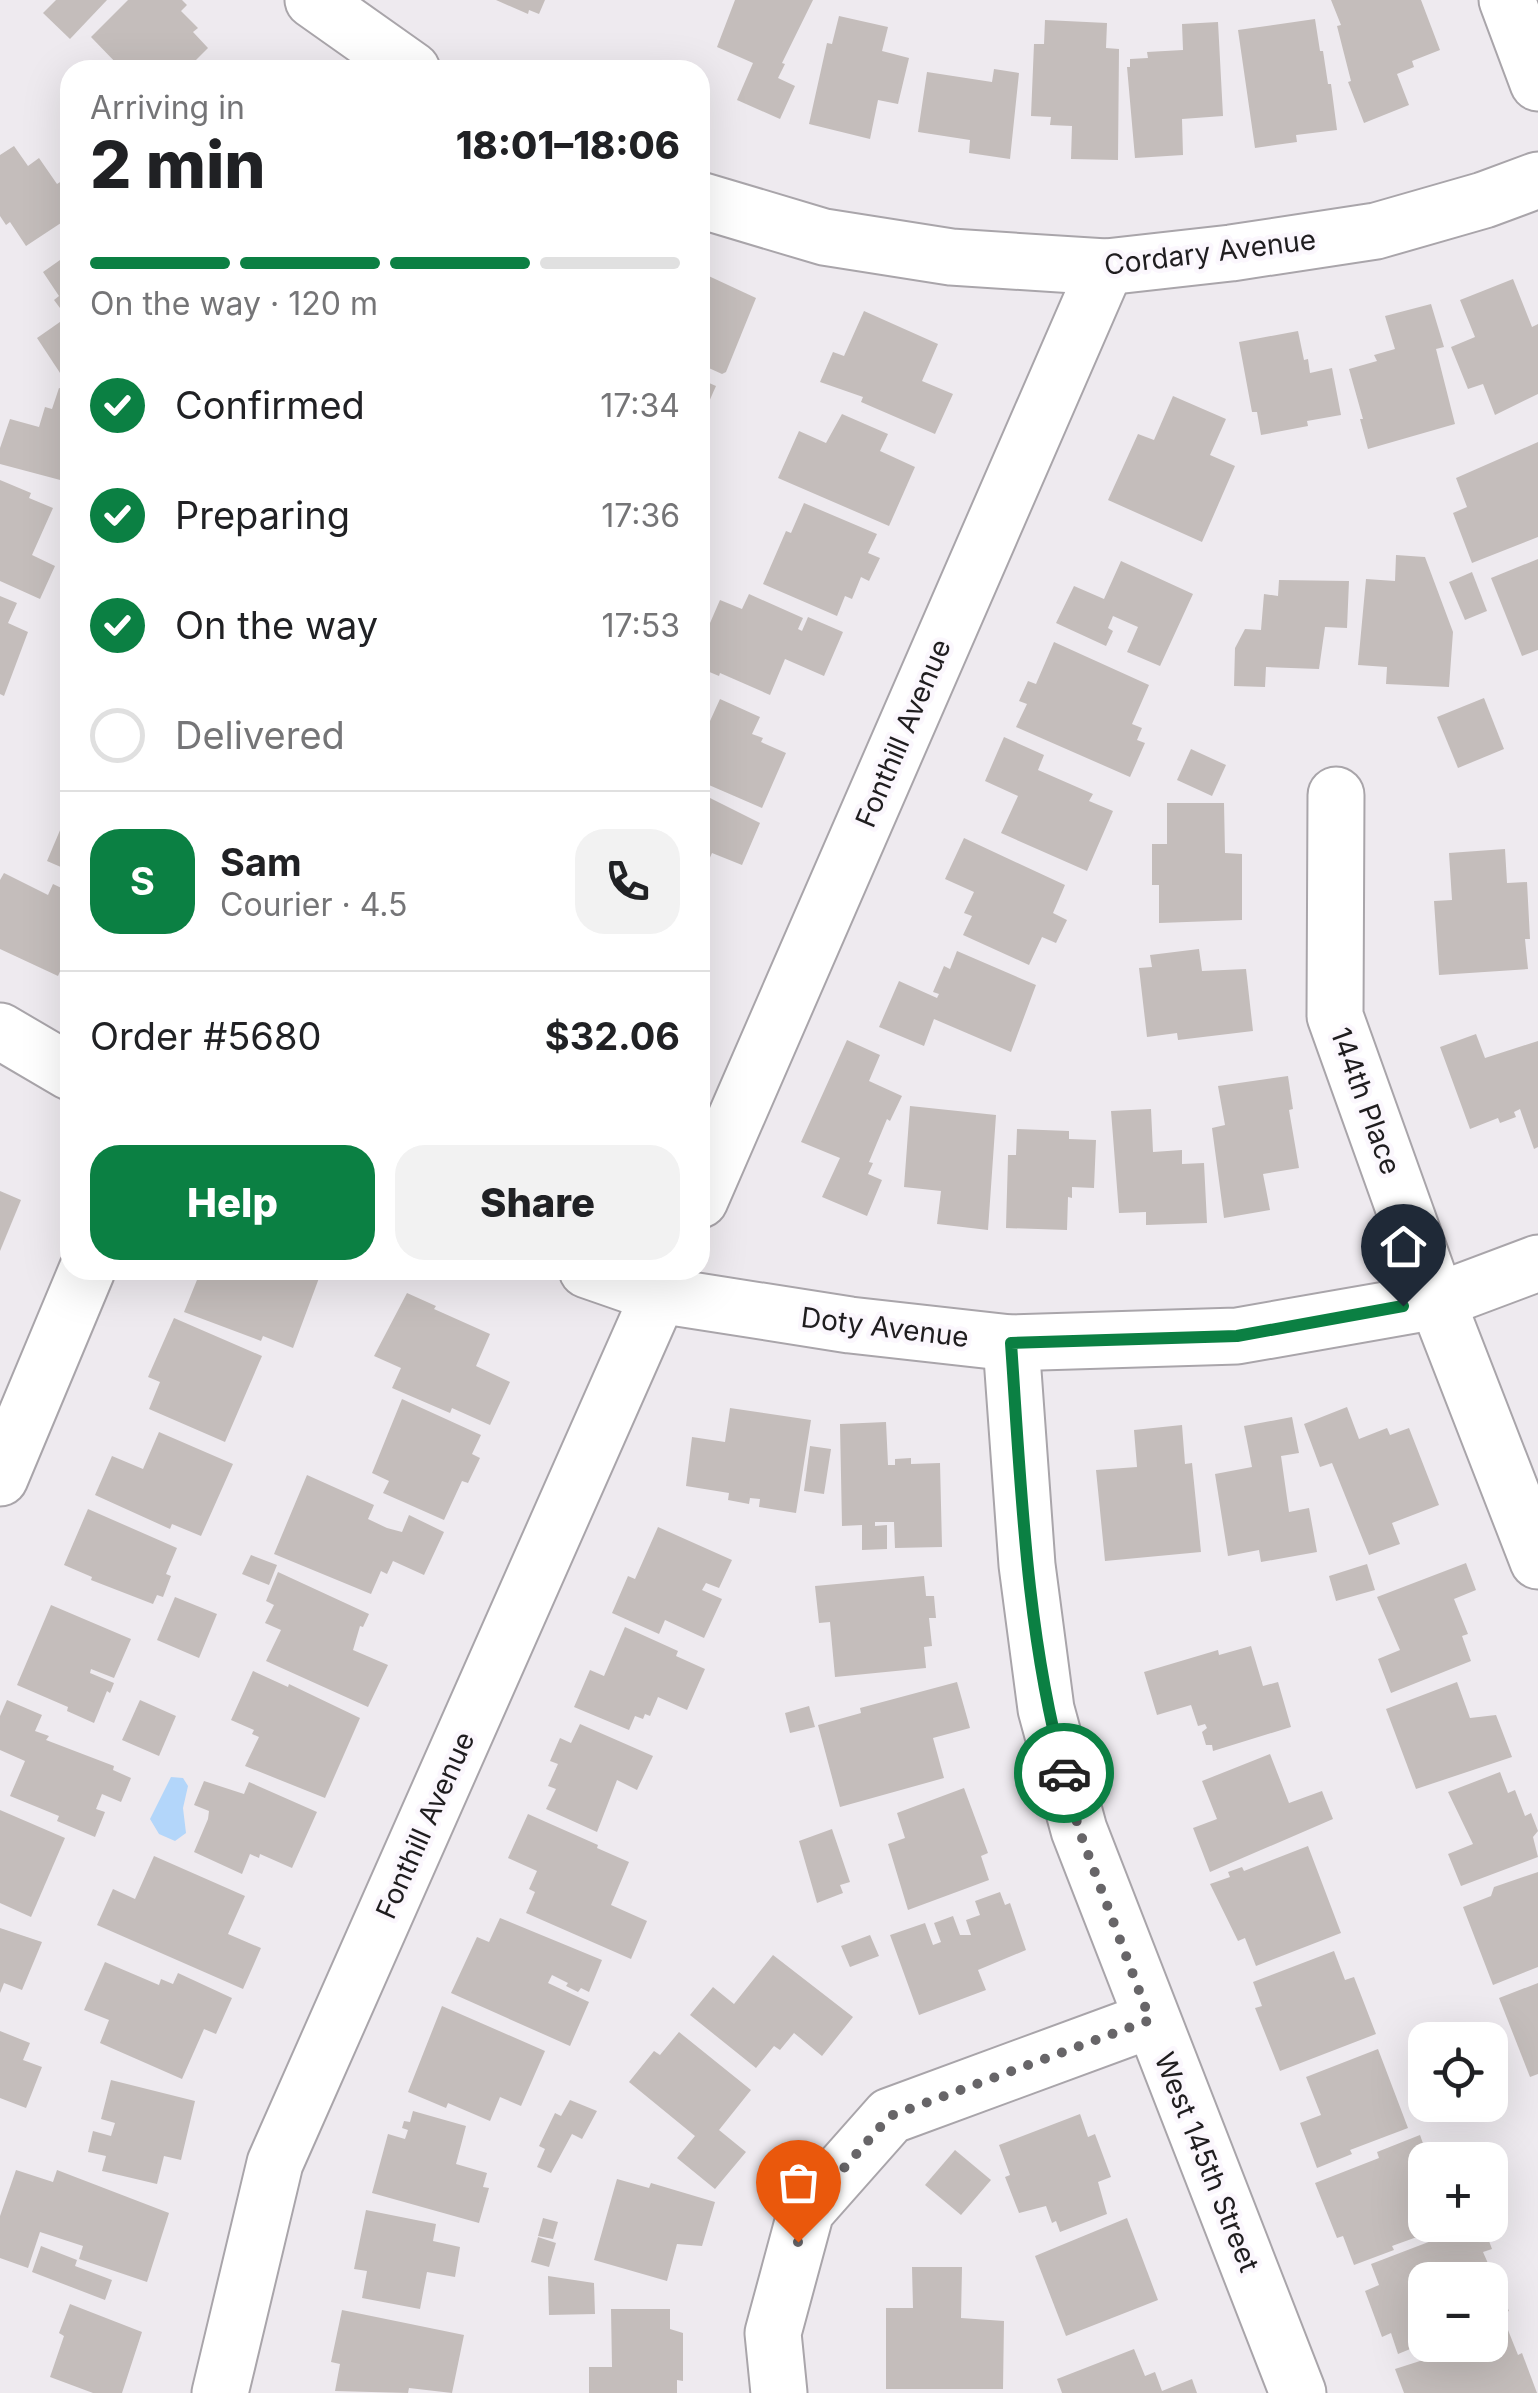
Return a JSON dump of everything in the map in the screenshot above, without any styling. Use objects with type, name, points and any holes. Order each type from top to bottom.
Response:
[{"type":"street","points":[[313,0],[398,60]]},
{"type":"street","points":[[1507,0],[1538,83]]},
{"type":"street","name":"Cordary Avenue","points":[[710,203],[824,237],[952,257],[1106,267],[1376,232],[1538,180]]},
{"type":"street","name":"Fonthill Avenue","points":[[710,1177],[1106,267]]},
{"type":"street","name":"144th Place","points":[[1336,794],[1335,1016],[1436,1301],[1538,1562]]},
{"type":"street","points":[[0,1030],[60,1066]]},
{"type":"street","name":"Doty Avenue","points":[[664,1282],[850,1324],[1011,1343],[1237,1336],[1436,1301],[1538,1263]]},
{"type":"street","points":[[0,1478],[83,1280]]},
{"type":"street","name":"Fonthill Avenue","points":[[220,2393],[276,2163],[664,1282]]},
{"type":"street","name":"West 145th Street","points":[[1011,1343],[1026,1566],[1046,1709],[1079,1830],[1298,2393]]},
{"type":"street","points":[[779,2393],[773,2333],[806,2211],[890,2116],[1150,2020]]},
{"type":"water","points":[[171,1777],[183,1778],[188,1786],[183,1808],[186,1833],[175,1841],[159,1834],[150,1819]]},
{"type":"building","points":[[56,0],[107,0],[70,39],[43,13]]},
{"type":"building","points":[[128,0],[182,0],[187,5],[181,11],[198,28],[193,32],[208,48],[196,60],[113,60],[91,37]]},
{"type":"building","points":[[496,0],[545,0],[539,14],[529,10],[528,14]]},
{"type":"building","points":[[735,0],[813,0],[782,63],[785,64],[778,78],[795,86],[780,119],[737,100],[753,63],[717,47]]},
{"type":"building","points":[[1331,0],[1421,0],[1440,50],[1412,61],[1414,67],[1397,74],[1409,105],[1364,123],[1348,82],[1351,81],[1337,26],[1341,25]]},
{"type":"building","points":[[839,16],[888,27],[882,51],[909,58],[898,104],[878,100],[870,139],[809,124],[827,43],[832,44]]},
{"type":"building","points":[[1315,19],[1331,84],[1337,130],[1296,135],[1297,142],[1255,148],[1238,30]]},
{"type":"building","points":[[1045,20],[1107,23],[1106,48],[1119,49],[1118,160],[1071,159],[1072,126],[1050,125],[1051,117],[1031,116],[1034,44],[1044,44]]},
{"type":"building","points":[[1218,22],[1223,116],[1182,119],[1183,155],[1135,158],[1127,67],[1130,59],[1148,58],[1147,52],[1183,50],[1182,24]]},
{"type":"building","points":[[994,69],[1019,73],[1010,159],[969,153],[970,140],[918,132],[927,72],[992,82]]},
{"type":"building","points":[[14,146],[28,166],[39,158],[57,184],[60,182],[60,224],[26,246],[10,222],[6,225],[0,216],[0,155]]},
{"type":"building","points":[[60,260],[60,308],[54,300],[59,296],[43,272]]},
{"type":"building","points":[[710,277],[756,298],[722,374],[710,369]]},
{"type":"building","points":[[1513,279],[1532,327],[1538,324],[1538,394],[1495,415],[1483,384],[1468,389],[1451,347],[1475,337],[1460,300]]},
{"type":"building","points":[[1431,304],[1444,347],[1436,349],[1455,424],[1368,449],[1349,369],[1377,361],[1374,355],[1395,349],[1385,316]]},
{"type":"building","points":[[864,311],[938,344],[922,381],[953,394],[935,434],[861,402],[863,397],[820,382],[833,352],[844,356]]},
{"type":"building","points":[[60,322],[60,373],[37,338]]},
{"type":"building","points":[[1298,331],[1310,373],[1332,368],[1341,415],[1261,435],[1257,412],[1252,412],[1239,342]]},
{"type":"building","points":[[60,388],[60,480],[0,464],[0,448],[10,419],[39,427],[45,407],[52,409]]},
{"type":"building","points":[[1173,396],[1226,419],[1210,455],[1235,466],[1202,542],[1108,500],[1138,434],[1154,440]]},
{"type":"building","points":[[842,414],[888,434],[880,451],[915,467],[889,526],[778,478],[799,431],[826,443]]},
{"type":"building","points":[[1538,442],[1538,537],[1472,563],[1453,513],[1467,507],[1456,478]]},
{"type":"building","points":[[0,480],[53,508],[32,555],[55,566],[40,599],[0,581]]},
{"type":"building","points":[[804,503],[877,534],[868,553],[880,558],[869,581],[861,577],[852,599],[845,596],[837,616],[763,584],[786,531],[791,533]]},
{"type":"building","points":[[1396,555],[1425,557],[1453,632],[1449,687],[1386,684],[1387,667],[1358,665],[1366,579],[1395,581]]},
{"type":"building","points":[[1538,559],[1538,650],[1522,656],[1491,578]]},
{"type":"building","points":[[1121,561],[1193,594],[1160,666],[1127,652],[1138,627],[1113,616],[1108,628],[1113,631],[1106,646],[1056,623],[1074,586],[1104,599]]},
{"type":"building","points":[[1472,572],[1487,611],[1465,620],[1449,582]]},
{"type":"building","points":[[1279,580],[1349,581],[1347,628],[1325,627],[1319,669],[1266,667],[1265,687],[1234,686],[1235,648],[1245,629],[1261,630],[1264,594],[1278,596]]},
{"type":"building","points":[[749,594],[803,618],[798,629],[802,631],[808,617],[843,632],[824,676],[785,659],[770,695],[710,672],[710,623],[720,600],[742,609]]},
{"type":"building","points":[[0,596],[17,603],[8,623],[28,632],[4,696],[0,694]]},
{"type":"building","points":[[1054,642],[1149,685],[1132,724],[1142,728],[1137,740],[1145,743],[1130,777],[1016,727],[1027,704],[1019,701],[1028,681],[1036,684]]},
{"type":"building","points":[[1484,698],[1504,749],[1458,768],[1437,717]]},
{"type":"building","points":[[720,699],[760,717],[752,734],[786,753],[762,808],[710,785],[710,721]]},
{"type":"building","points":[[1004,737],[1044,755],[1038,770],[1093,794],[1089,801],[1113,811],[1087,871],[1001,833],[1018,796],[985,781]]},
{"type":"building","points":[[1191,749],[1226,765],[1212,796],[1177,780]]},
{"type":"building","points":[[710,798],[760,823],[742,865],[712,853],[710,858]]},
{"type":"building","points":[[1167,803],[1224,803],[1225,853],[1242,854],[1242,920],[1159,923],[1159,885],[1152,885],[1152,844],[1167,844]]},
{"type":"building","points":[[60,830],[60,867],[47,861]]},
{"type":"building","points":[[964,838],[1065,885],[1053,913],[1067,920],[1056,943],[1042,937],[1029,965],[963,935],[972,916],[964,913],[974,892],[945,879]]},
{"type":"building","points":[[1505,849],[1507,883],[1527,882],[1528,969],[1439,975],[1434,901],[1452,900],[1449,853]]},
{"type":"building","points":[[4,873],[48,895],[53,884],[60,887],[58,976],[0,949],[0,880]]},
{"type":"building","points":[[1199,949],[1202,971],[1246,969],[1253,1031],[1178,1040],[1177,1033],[1147,1037],[1139,968],[1152,967],[1150,955]]},
{"type":"building","points":[[957,951],[1036,985],[1011,1052],[934,1019],[924,1046],[879,1027],[899,981],[937,998],[939,994],[933,992],[944,966],[950,969]]},
{"type":"building","points":[[1476,1034],[1485,1058],[1538,1041],[1538,1147],[1534,1149],[1520,1109],[1514,1112],[1516,1117],[1500,1123],[1498,1118],[1470,1129],[1440,1047]]},
{"type":"building","points":[[847,1040],[880,1055],[869,1081],[902,1096],[890,1121],[887,1119],[869,1162],[873,1163],[868,1174],[882,1180],[867,1216],[822,1197],[840,1158],[801,1142]]},
{"type":"building","points":[[1288,1076],[1293,1109],[1289,1110],[1299,1168],[1263,1174],[1270,1210],[1224,1218],[1212,1128],[1225,1125],[1218,1086]]},
{"type":"building","points":[[910,1106],[996,1115],[988,1230],[937,1224],[941,1191],[904,1187]]},
{"type":"building","points":[[1151,1109],[1153,1152],[1182,1150],[1182,1164],[1204,1163],[1207,1223],[1146,1225],[1146,1212],[1119,1213],[1111,1111]]},
{"type":"building","points":[[1017,1129],[1069,1131],[1069,1139],[1096,1140],[1094,1188],[1072,1187],[1067,1230],[1006,1228],[1008,1155],[1016,1155]]},
{"type":"building","points":[[0,1191],[21,1200],[0,1251]]},
{"type":"building","points":[[197,1280],[318,1280],[293,1348],[263,1336],[261,1341],[184,1312]]},
{"type":"building","points":[[407,1293],[490,1334],[476,1366],[510,1382],[490,1425],[392,1388],[401,1368],[374,1356]]},
{"type":"building","points":[[174,1318],[262,1356],[225,1442],[149,1409],[160,1382],[148,1377]]},
{"type":"building","points":[[402,1399],[481,1435],[472,1454],[480,1458],[468,1483],[462,1481],[444,1520],[383,1493],[389,1481],[372,1473]]},
{"type":"building","points":[[1347,1407],[1359,1439],[1387,1428],[1390,1435],[1409,1428],[1439,1505],[1392,1523],[1400,1544],[1369,1555],[1332,1463],[1320,1467],[1304,1424]]},
{"type":"building","points":[[730,1408],[811,1420],[796,1513],[759,1507],[760,1499],[750,1498],[749,1504],[728,1500],[729,1493],[686,1486],[692,1437],[725,1442]]},
{"type":"building","points":[[1292,1417],[1299,1453],[1281,1456],[1289,1512],[1309,1508],[1317,1552],[1261,1562],[1259,1550],[1228,1556],[1215,1474],[1252,1467],[1244,1426]]},
{"type":"building","points":[[886,1422],[888,1465],[895,1465],[895,1459],[911,1458],[911,1464],[940,1463],[942,1547],[895,1548],[894,1522],[875,1522],[875,1526],[887,1525],[887,1549],[862,1550],[862,1525],[842,1526],[840,1424]]},
{"type":"building","points":[[1182,1425],[1185,1464],[1192,1463],[1201,1552],[1105,1561],[1096,1470],[1137,1467],[1134,1430]]},
{"type":"building","points":[[159,1432],[233,1464],[201,1536],[172,1524],[170,1529],[95,1495],[112,1456],[143,1469]]},
{"type":"building","points":[[810,1446],[831,1449],[824,1494],[804,1491]]},
{"type":"building","points":[[307,1475],[374,1505],[368,1519],[387,1528],[402,1532],[409,1515],[444,1532],[424,1575],[393,1561],[387,1574],[381,1571],[371,1594],[274,1554]]},
{"type":"building","points":[[88,1509],[177,1548],[166,1574],[171,1576],[163,1597],[157,1595],[153,1604],[64,1565]]},
{"type":"building","points":[[658,1527],[732,1560],[719,1588],[706,1583],[702,1590],[722,1599],[704,1638],[665,1620],[659,1634],[612,1613],[628,1576],[635,1579]]},
{"type":"building","points":[[251,1555],[277,1565],[269,1585],[242,1574]]},
{"type":"building","points":[[1466,1563],[1476,1590],[1454,1599],[1468,1634],[1462,1636],[1471,1661],[1391,1693],[1378,1659],[1400,1650],[1377,1597]]},
{"type":"building","points":[[1367,1564],[1375,1590],[1336,1601],[1329,1576]]},
{"type":"building","points":[[278,1572],[369,1614],[360,1626],[353,1650],[388,1665],[368,1707],[266,1661],[281,1630],[265,1623],[274,1605],[266,1601]]},
{"type":"building","points":[[924,1576],[926,1596],[934,1596],[936,1618],[929,1618],[932,1646],[924,1647],[926,1668],[835,1677],[830,1622],[819,1623],[815,1586]]},
{"type":"building","points":[[175,1597],[217,1614],[199,1658],[157,1640]]},
{"type":"building","points":[[51,1605],[131,1639],[114,1678],[91,1669],[90,1673],[114,1683],[94,1723],[17,1685]]},
{"type":"building","points":[[625,1627],[678,1651],[676,1656],[705,1669],[687,1710],[658,1697],[650,1716],[635,1716],[629,1730],[574,1707],[590,1670],[604,1676]]},
{"type":"building","points":[[1251,1646],[1263,1686],[1278,1682],[1291,1727],[1213,1751],[1212,1745],[1206,1745],[1202,1732],[1207,1728],[1205,1724],[1198,1726],[1191,1705],[1157,1715],[1144,1672],[1218,1650],[1219,1655]]},
{"type":"building","points":[[253,1671],[360,1718],[325,1798],[245,1766],[259,1737],[252,1734],[254,1730],[231,1720]]},
{"type":"building","points":[[957,1682],[970,1728],[933,1738],[944,1778],[840,1807],[818,1725],[861,1713],[860,1708]]},
{"type":"building","points":[[1457,1682],[1470,1718],[1496,1715],[1512,1757],[1416,1789],[1386,1709]]},
{"type":"building","points":[[7,1700],[42,1715],[35,1731],[49,1736],[46,1740],[114,1766],[113,1770],[131,1778],[121,1802],[102,1794],[96,1809],[105,1812],[95,1837],[57,1821],[59,1816],[10,1796],[25,1761],[0,1750],[0,1716]]},
{"type":"building","points":[[140,1700],[176,1716],[159,1756],[122,1740]]},
{"type":"building","points":[[809,1706],[815,1727],[790,1733],[785,1713]]},
{"type":"building","points":[[580,1724],[653,1756],[637,1790],[617,1780],[597,1832],[546,1809],[556,1789],[548,1786],[558,1764],[550,1761],[560,1738],[571,1743]]},
{"type":"building","points":[[1270,1754],[1289,1803],[1322,1791],[1333,1819],[1210,1872],[1193,1828],[1217,1819],[1202,1781]]},
{"type":"building","points":[[1500,1772],[1508,1793],[1515,1790],[1525,1816],[1531,1813],[1538,1831],[1533,1837],[1538,1857],[1461,1886],[1448,1854],[1473,1844],[1448,1792]]},
{"type":"building","points":[[204,1781],[244,1794],[249,1782],[317,1812],[292,1868],[260,1854],[259,1858],[250,1854],[242,1874],[194,1852],[208,1819],[209,1811],[194,1805]]},
{"type":"building","points":[[964,1788],[988,1853],[981,1856],[989,1880],[908,1910],[888,1844],[905,1838],[897,1813]]},
{"type":"building","points":[[0,1810],[65,1838],[31,1917],[0,1903]]},
{"type":"building","points":[[528,1814],[629,1862],[611,1905],[647,1921],[631,1959],[526,1913],[535,1892],[529,1889],[537,1871],[508,1858]]},
{"type":"building","points":[[832,1829],[850,1882],[840,1885],[843,1893],[817,1903],[799,1841]]},
{"type":"building","points":[[1308,1846],[1341,1933],[1256,1966],[1245,1938],[1238,1941],[1210,1884],[1230,1877],[1228,1872],[1242,1867],[1244,1871]]},
{"type":"building","points":[[154,1856],[245,1896],[228,1934],[261,1948],[243,1989],[97,1925],[113,1889],[135,1899]]},
{"type":"building","points":[[1538,1872],[1538,1967],[1493,1985],[1463,1907],[1491,1896],[1494,1887]]},
{"type":"building","points":[[1000,1892],[1005,1905],[1010,1903],[1026,1950],[978,1970],[986,1990],[919,2015],[890,1935],[925,1923],[933,1945],[941,1942],[934,1923],[953,1916],[960,1935],[971,1935],[966,1920],[980,1915],[975,1901]]},
{"type":"building","points":[[500,1918],[602,1960],[589,1992],[581,1988],[578,1992],[552,1975],[548,1983],[589,2002],[570,2046],[451,1993],[477,1937],[489,1942]]},
{"type":"building","points":[[0,1928],[42,1942],[22,1990],[4,1983],[0,1993]]},
{"type":"building","points":[[870,1935],[879,1956],[850,1967],[841,1946]]},
{"type":"building","points":[[1334,1951],[1345,1980],[1354,1977],[1376,2034],[1280,2071],[1255,2008],[1262,2006],[1253,1982]]},
{"type":"building","points":[[773,1955],[853,2017],[822,2056],[794,2033],[780,2050],[774,2046],[756,2068],[690,2015],[713,1987],[734,2004]]},
{"type":"building","points":[[105,1962],[159,1985],[161,1979],[173,1984],[178,1973],[232,1998],[216,2034],[204,2029],[182,2079],[100,2043],[109,2020],[84,2010]]},
{"type":"building","points":[[1538,1983],[1538,2074],[1530,2077],[1499,1998]]},
{"type":"building","points":[[442,2006],[545,2051],[521,2106],[500,2097],[490,2121],[408,2092]]},
{"type":"building","points":[[0,2031],[30,2043],[23,2060],[42,2067],[26,2108],[0,2098]]},
{"type":"building","points":[[679,2032],[751,2090],[719,2130],[746,2152],[715,2189],[677,2158],[695,2136],[629,2082],[654,2051],[660,2055]]},
{"type":"building","points":[[1378,2049],[1408,2128],[1350,2150],[1352,2154],[1317,2168],[1300,2123],[1321,2115],[1306,2077]]},
{"type":"building","points":[[111,2080],[195,2101],[181,2160],[164,2156],[157,2184],[102,2171],[106,2156],[88,2152],[93,2131],[111,2136],[115,2123],[101,2119]]},
{"type":"building","points":[[570,2100],[597,2111],[582,2139],[572,2134],[551,2173],[537,2167],[545,2149],[539,2146],[555,2113],[561,2116]]},
{"type":"building","points":[[413,2111],[466,2126],[456,2164],[487,2173],[483,2187],[489,2188],[479,2223],[372,2193],[388,2134],[405,2139],[408,2130],[402,2128],[404,2121],[410,2122]]},
{"type":"building","points":[[1080,2114],[1088,2137],[1095,2134],[1111,2177],[1098,2182],[1107,2214],[1060,2232],[1046,2206],[1019,2213],[1005,2177],[1010,2175],[999,2145]]},
{"type":"building","points":[[1420,2135],[1422,2142],[1408,2142],[1408,2240],[1392,2246],[1394,2250],[1354,2265],[1343,2236],[1337,2238],[1315,2183],[1379,2158],[1377,2152]]},
{"type":"building","points":[[955,2150],[991,2180],[961,2215],[925,2185]]},
{"type":"building","points":[[16,2170],[53,2182],[57,2170],[169,2213],[147,2282],[79,2259],[83,2246],[40,2232],[28,2268],[0,2258],[0,2216]]},
{"type":"building","points":[[617,2179],[649,2188],[651,2183],[715,2202],[702,2246],[677,2244],[667,2281],[594,2260]]},
{"type":"building","points":[[366,2210],[436,2224],[433,2241],[460,2247],[455,2277],[427,2272],[420,2309],[362,2298],[367,2271],[354,2269]]},
{"type":"building","points":[[543,2218],[558,2222],[553,2239],[538,2236]]},
{"type":"building","points":[[1127,2218],[1158,2300],[1066,2336],[1035,2256]]},
{"type":"building","points":[[538,2237],[556,2243],[549,2267],[531,2262]]},
{"type":"building","points":[[1429,2242],[1489,2242],[1492,2249],[1483,2252],[1487,2262],[1408,2262],[1408,2350],[1398,2354],[1391,2333],[1382,2337],[1365,2291],[1379,2285],[1371,2264]]},
{"type":"building","points":[[41,2246],[77,2260],[75,2266],[112,2280],[105,2300],[32,2272]]},
{"type":"building","points":[[912,2267],[962,2267],[961,2318],[1004,2321],[1003,2389],[886,2389],[886,2308],[913,2308]]},
{"type":"building","points":[[548,2276],[594,2283],[595,2314],[549,2315]]},
{"type":"building","points":[[70,2304],[142,2332],[122,2393],[93,2393],[50,2377]]},
{"type":"building","points":[[611,2309],[670,2309],[670,2329],[683,2333],[683,2381],[677,2380],[677,2393],[589,2393],[589,2367],[612,2367]]},
{"type":"building","points":[[342,2310],[464,2335],[452,2393],[409,2388],[408,2393],[335,2391],[340,2364],[331,2362]]},
{"type":"building","points":[[1508,2330],[1518,2355],[1522,2353],[1537,2393],[1404,2393],[1395,2369],[1417,2362],[1508,2362]]},
{"type":"building","points":[[1134,2349],[1145,2376],[1155,2372],[1162,2391],[1192,2379],[1197,2393],[1062,2393],[1057,2379]]},
{"type":"way so far","points":[[798,2242],[806,2211],[890,2116],[1150,2020],[1079,1830],[1064,1773]]},
{"type":"route","points":[[1064,1773],[1046,1709],[1026,1566],[1011,1343],[1237,1336],[1403,1306]]}]
